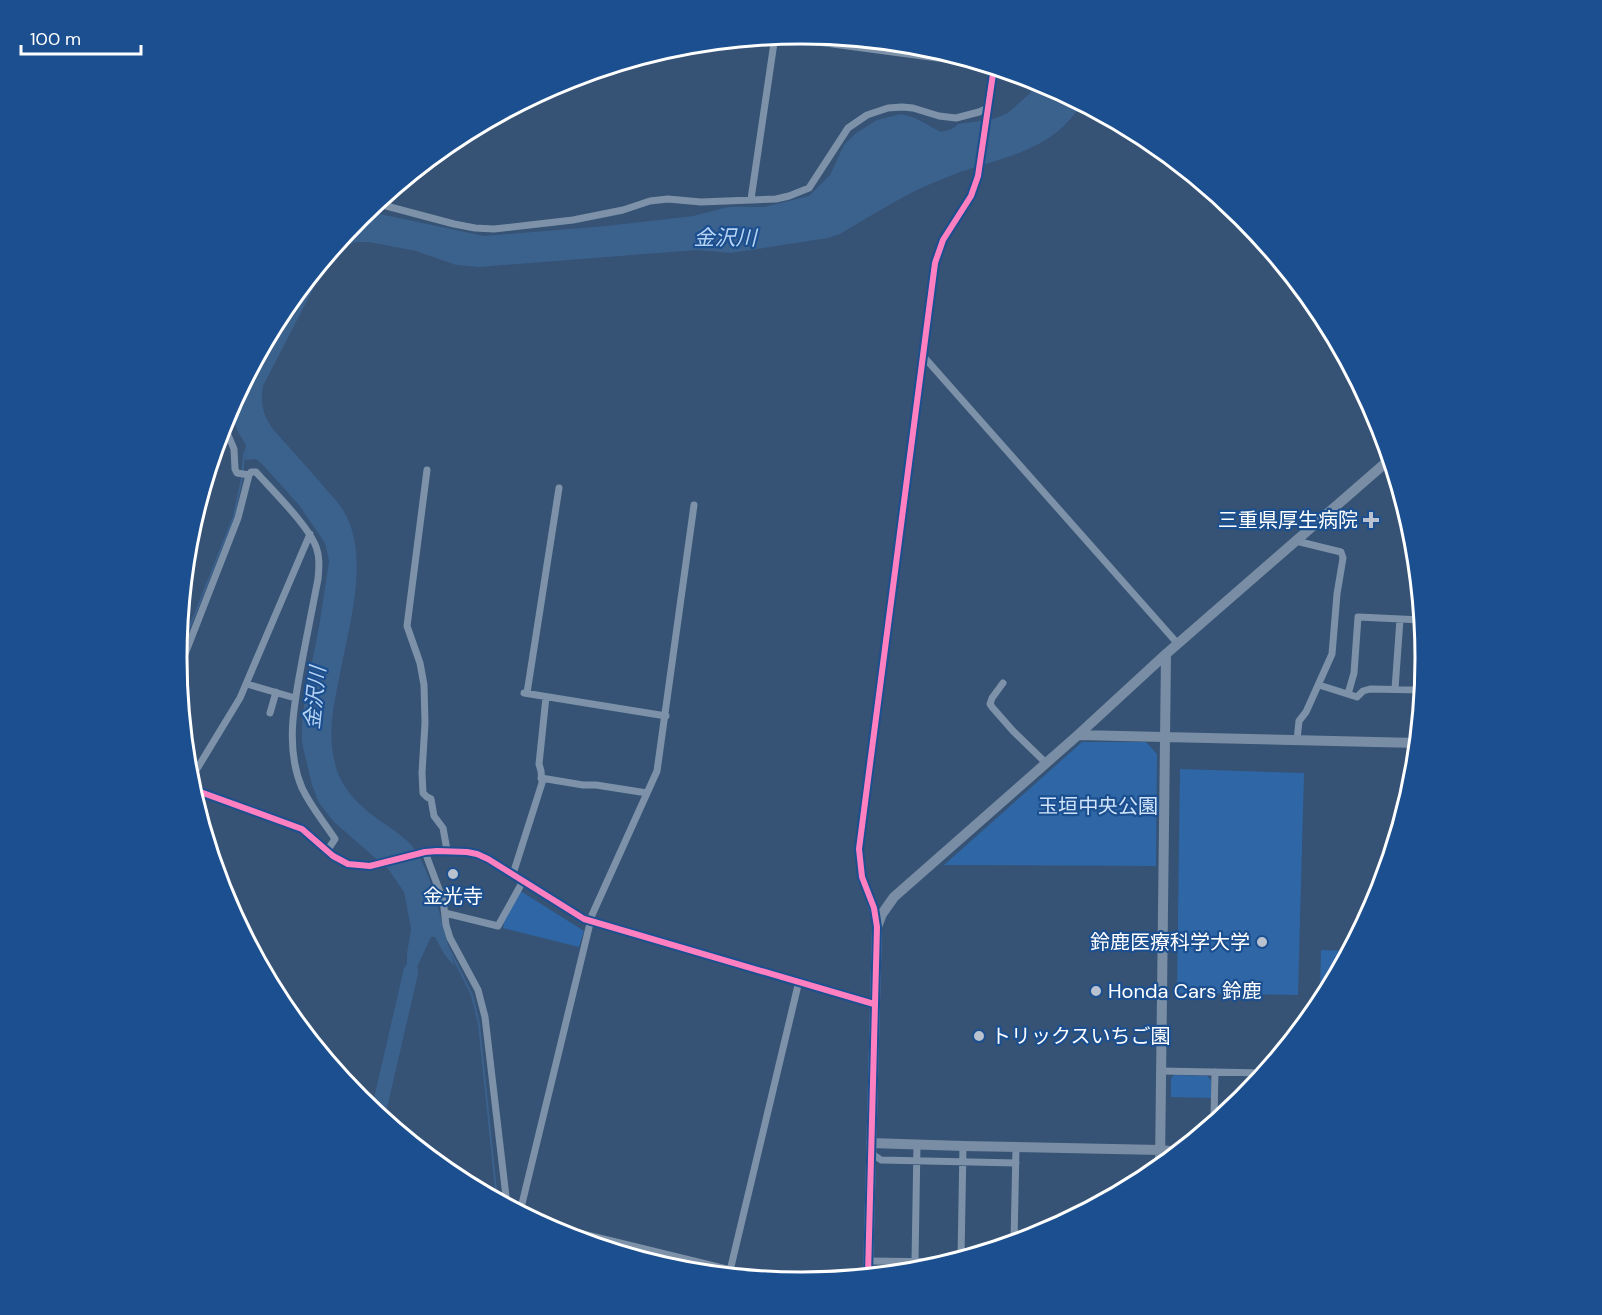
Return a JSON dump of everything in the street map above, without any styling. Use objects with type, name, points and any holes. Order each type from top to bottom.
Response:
[{"type":"street","points":[[751,199],[773,45]]},
{"type":"street","points":[[839,45],[934,58]]},
{"type":"street","points":[[868,1267],[877,927],[874,908],[862,877],[859,849],[935,263],[943,240],[971,196],[978,176],[991,74]]},
{"type":"street","points":[[385,206],[454,224],[494,229],[573,220],[624,210],[650,201],[668,199],[701,202],[776,199],[797,194],[809,188],[848,129],[860,119],[876,112],[902,107],[956,118],[988,111]]},
{"type":"street","points":[[924,357],[1178,644]]},
{"type":"street","points":[[229,437],[234,449],[235,469],[245,474],[256,472],[310,534],[318,552],[319,569],[295,698],[291,739],[302,787],[335,839],[327,851]]},
{"type":"street","points":[[877,927],[882,914],[894,897],[1166,654],[1383,465]]},
{"type":"street","points":[[427,470],[407,630],[420,663],[424,685],[423,793],[431,799],[434,816],[443,828],[447,850]]},
{"type":"street","points":[[187,648],[238,518],[245,474]]},
{"type":"street","points":[[559,488],[526,693],[666,716]]},
{"type":"street","points":[[522,1204],[592,915],[657,771],[694,505]]},
{"type":"street","points":[[197,768],[247,684],[310,534]]},
{"type":"street","points":[[1296,541],[1341,552],[1343,558],[1337,594],[1332,654],[1306,712],[1299,721],[1297,740]]},
{"type":"street","points":[[1348,694],[1354,673],[1358,617],[1414,620]]},
{"type":"street","points":[[1395,689],[1400,619]]},
{"type":"street","points":[[1161,1155],[1166,654]]},
{"type":"street","points":[[1003,683],[990,702],[992,707],[1046,763]]},
{"type":"street","points":[[247,684],[295,698]]},
{"type":"street","points":[[1319,685],[1357,697],[1370,688],[1414,690]]},
{"type":"street","points":[[270,713],[276,692]]},
{"type":"street","points":[[513,874],[540,792],[542,778],[539,764],[546,697]]},
{"type":"street","points":[[1078,735],[1409,743]]},
{"type":"street","points":[[542,778],[647,793]]},
{"type":"street","points":[[203,793],[302,829],[333,856],[348,864],[370,866],[425,852],[447,850],[477,854],[584,919],[874,1004]]},
{"type":"street","points":[[425,852],[437,883],[450,938],[478,990],[485,1017],[506,1195]]},
{"type":"street","points":[[445,913],[498,926],[523,881]]},
{"type":"street","points":[[731,1267],[799,981]]},
{"type":"street","points":[[1161,1071],[1253,1073]]},
{"type":"street","points":[[1215,1072],[1217,1109]]},
{"type":"street","points":[[871,1148],[917,1144],[1167,1151]]},
{"type":"street","points":[[915,1261],[917,1144]]},
{"type":"street","points":[[961,1251],[963,1146]]},
{"type":"street","points":[[871,1148],[881,1160],[1016,1163]]},
{"type":"street","points":[[1014,1233],[1016,1148]]},
{"type":"street","points":[[618,1243],[686,1261]]},
{"type":"street","points":[[868,1261],[909,1262]]},
{"type":"green space","name":"玉垣中央公園","points":[[1082,742],[1146,742],[1157,754],[1156,866],[944,865]]},
{"type":"green space","points":[[1180,769],[1304,773],[1298,995],[1177,993]]},
{"type":"green space","points":[[519,890],[584,931],[579,947],[503,928],[505,918]]},
{"type":"green space","points":[[1321,950],[1341,951],[1333,965],[1320,986]]},
{"type":"green space","points":[[1174,1075],[1207,1076],[1211,1080],[1211,1098],[1171,1097],[1171,1078]]},
{"type":"water","points":[[1033,89],[1077,109],[1055,134],[1038,144],[931,184],[840,234],[828,238],[731,253],[697,250],[479,267],[456,265],[416,251],[369,242],[355,242],[345,247],[377,214],[484,236],[693,216],[728,207],[764,207],[809,196],[830,175],[844,145],[856,133],[877,120],[901,114],[915,118],[941,132],[952,129],[958,124],[993,119],[1008,113]]},
{"type":"water","points":[[319,278],[263,386],[262,403],[266,418],[272,428],[343,510],[356,548],[357,569],[352,612],[332,718],[335,763],[340,778],[354,798],[406,840],[416,851],[434,892],[455,967],[444,954],[435,937],[431,937],[406,991],[407,953],[411,929],[404,892],[389,870],[334,822],[319,803],[312,785],[302,743],[305,697],[329,561],[325,543],[299,505],[262,464],[256,459],[245,460],[246,445],[234,422],[250,386],[290,316]]},
{"type":"waterway","points":[[188,632],[234,516],[246,449]]},
{"type":"waterway","points":[[449,949],[472,995],[479,1024],[496,1190]]},
{"type":"waterway","name":"金沢川","points":[[380,1104],[411,971]]},
{"type":"cycle path","points":[[868,1267],[877,927],[874,908],[862,877],[859,849],[935,263],[943,240],[971,196],[978,176],[993,74]]},
{"type":"cycle path","points":[[203,793],[302,829],[333,856],[348,864],[370,866],[437,851],[477,854],[584,919],[874,1004]]},
{"type":"place","name":"三重県厚生病院","points":[[1371,520]]},
{"type":"place","name":"金光寺","points":[[453,874]]},
{"type":"place","name":"鈴鹿医療科学大学","points":[[1262,942]]},
{"type":"place","name":"Honda Cars 鈴鹿","points":[[1096,991]]},
{"type":"place","name":"トリックスいちご園","points":[[979,1036]]}]
